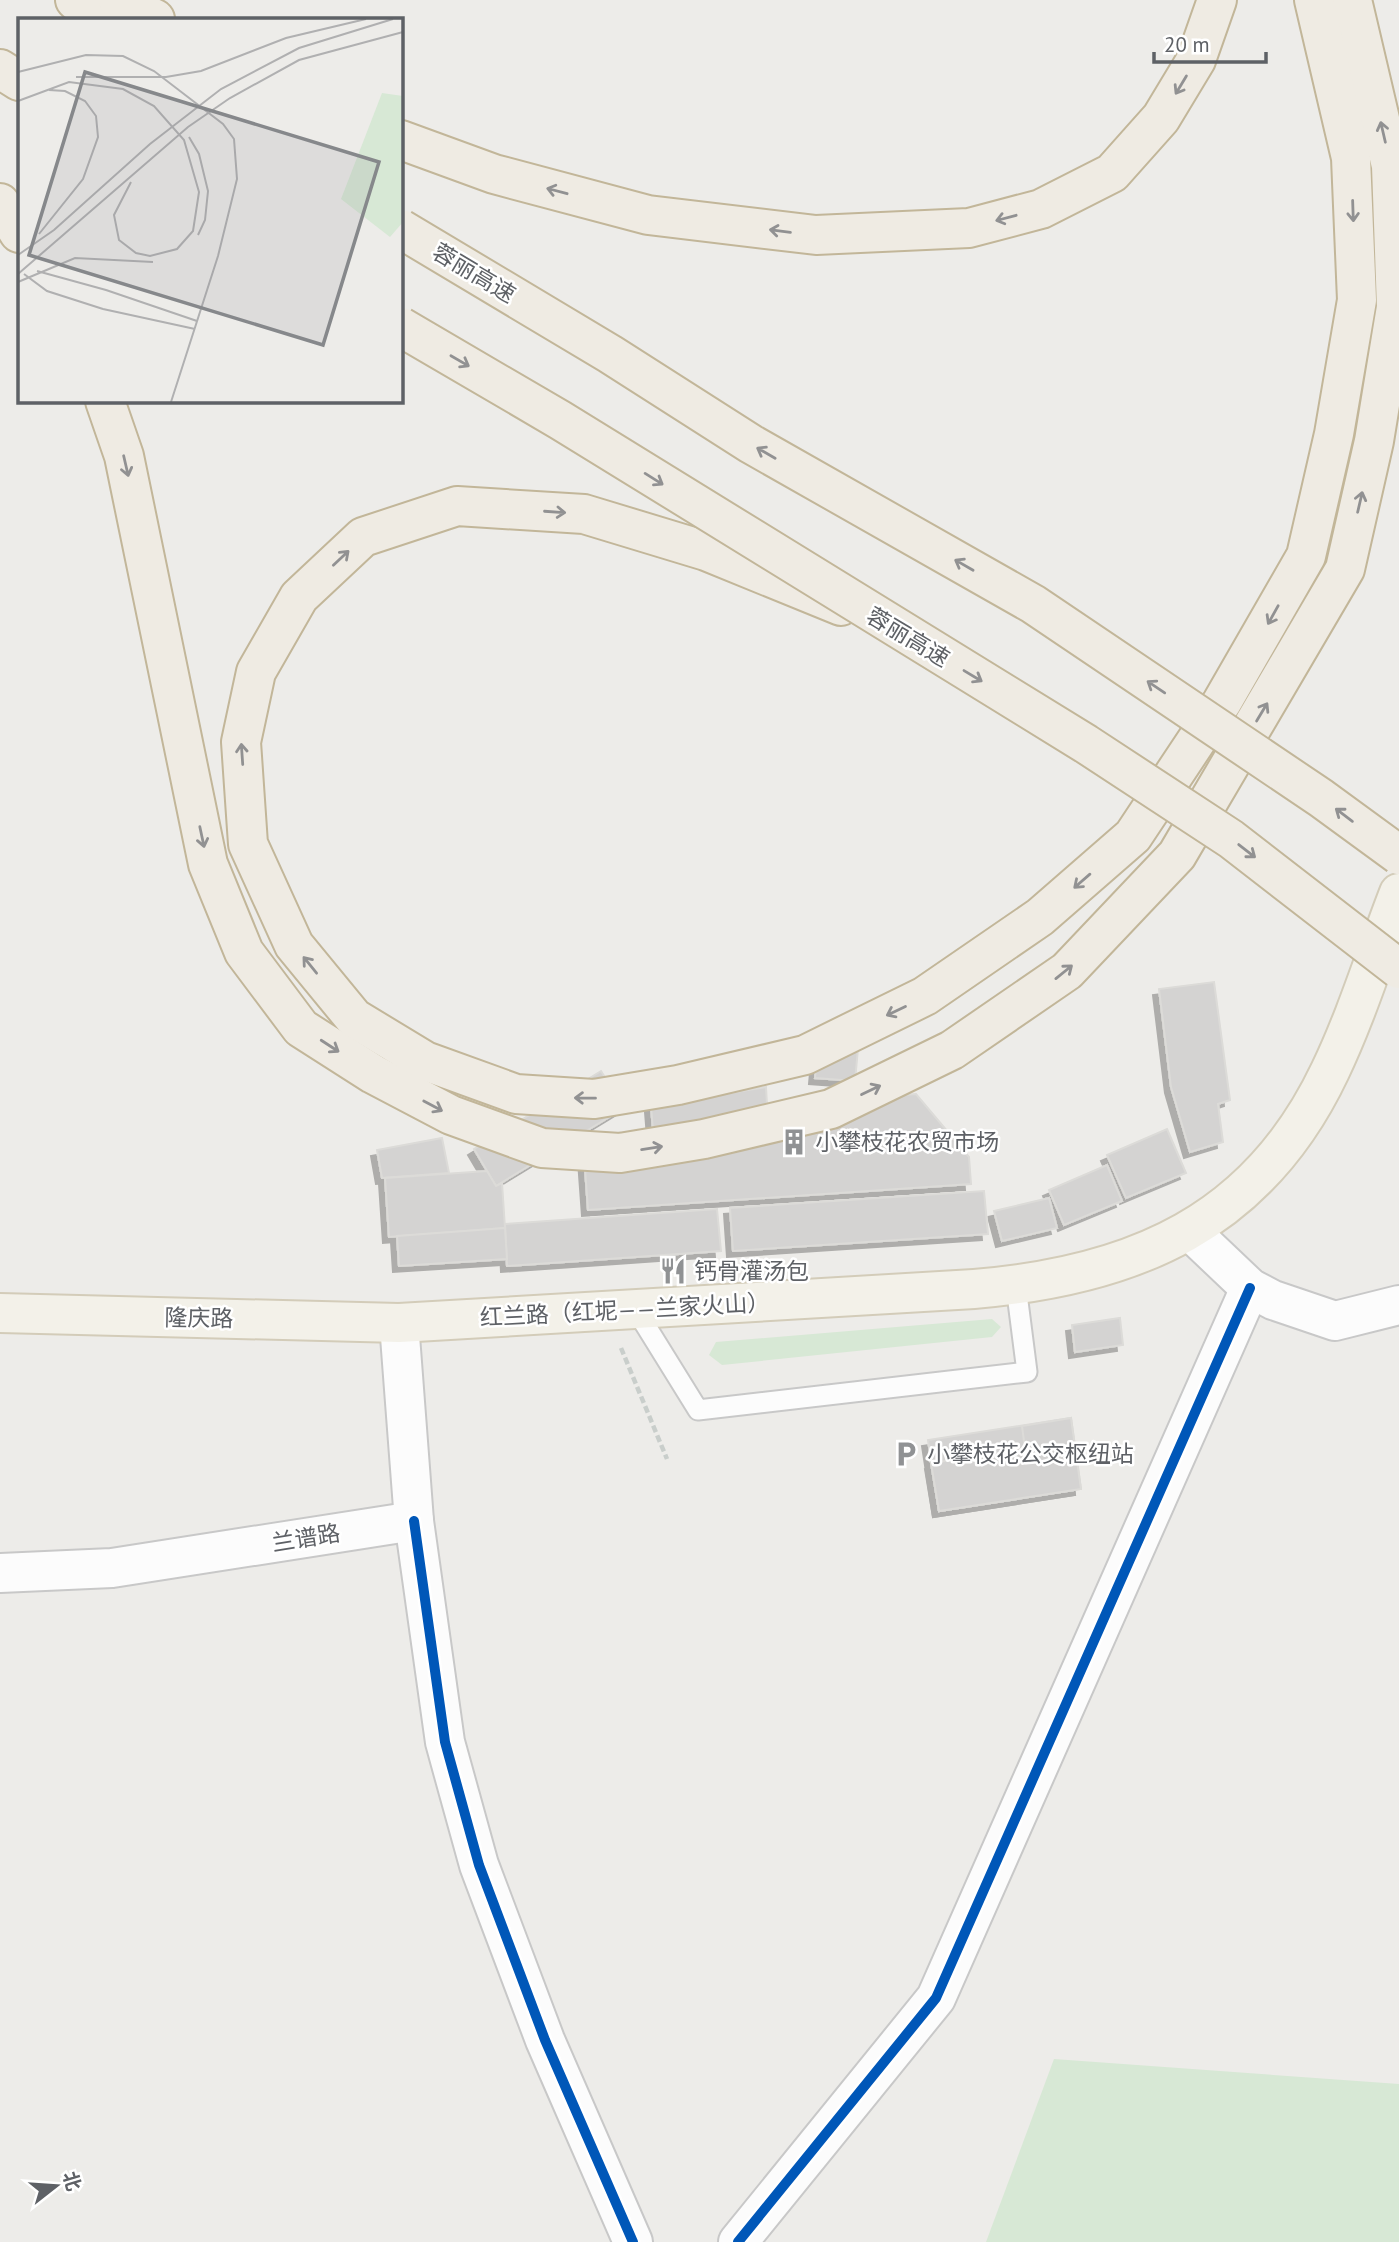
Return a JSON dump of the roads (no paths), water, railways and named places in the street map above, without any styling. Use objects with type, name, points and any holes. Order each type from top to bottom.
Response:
[{"type":"highway","points":[[75,0],[99,18]]},
{"type":"highway","points":[[118,0],[153,18]]},
{"type":"highway","points":[[402,140],[494,174],[648,215],[816,235],[969,228],[1041,209],[1112,173],[1161,118],[1196,60],[1217,0]]},
{"type":"highway","points":[[889,625],[706,551],[584,514],[457,506],[363,537],[299,597],[256,672],[241,742],[248,844],[293,945],[354,1018],[425,1061],[516,1094],[594,1099],[678,1085],[805,1055],[925,996],[1040,917],[1133,836],[1222,702],[1306,556],[1334,434],[1357,300],[1351,158],[1314,0]]},
{"type":"highway","points":[[105,402],[124,456],[208,864],[244,952],[301,1028],[373,1074],[451,1115],[542,1148],[620,1153],[704,1139],[831,1109],[952,1050],[1076,961],[1177,855],[1345,569],[1374,441],[1396,307],[1391,166],[1352,0]]},
{"type":"highway","points":[[1363,0],[1399,100]]},
{"type":"highway","points":[[0,69],[18,80]]},
{"type":"highway","points":[[0,203],[18,231]]},
{"type":"highway","name":"蓉丽高速","points":[[402,230],[610,354],[751,444],[1033,604],[1321,798],[1399,856]]},
{"type":"highway","name":"蓉丽高速","points":[[402,328],[560,420],[1086,744],[1231,839],[1399,970]]},
{"type":"main road","name":"红兰路（红坭——兰家火山）","points":[[399,1323],[1016,1286],[1121,1262],[1190,1231],[1251,1186],[1298,1130],[1331,1071],[1399,893]]},
{"type":"main road","name":"隆庆路","points":[[0,1313],[399,1323]]},
{"type":"street","points":[[1190,1231],[1250,1288],[1273,1300],[1335,1321],[1399,1305]]},
{"type":"street","points":[[738,2242],[936,1997],[1250,1288]]},
{"type":"street","points":[[399,1323],[414,1521],[445,1742],[479,1864],[545,2040],[632,2242]]},
{"type":"street","name":"兰谱路","points":[[0,1573],[112,1568],[414,1521]]},
{"type":"lane","points":[[621,1310],[698,1410],[1027,1372],[1016,1286]]},
{"type":"place","name":"小攀枝花农贸市场","points":[[794,1142]]},
{"type":"place","name":"钙骨灌汤包","points":[[673,1271]]},
{"type":"place","name":"小攀枝花公交枢纽站","points":[[906,1454]]}]
